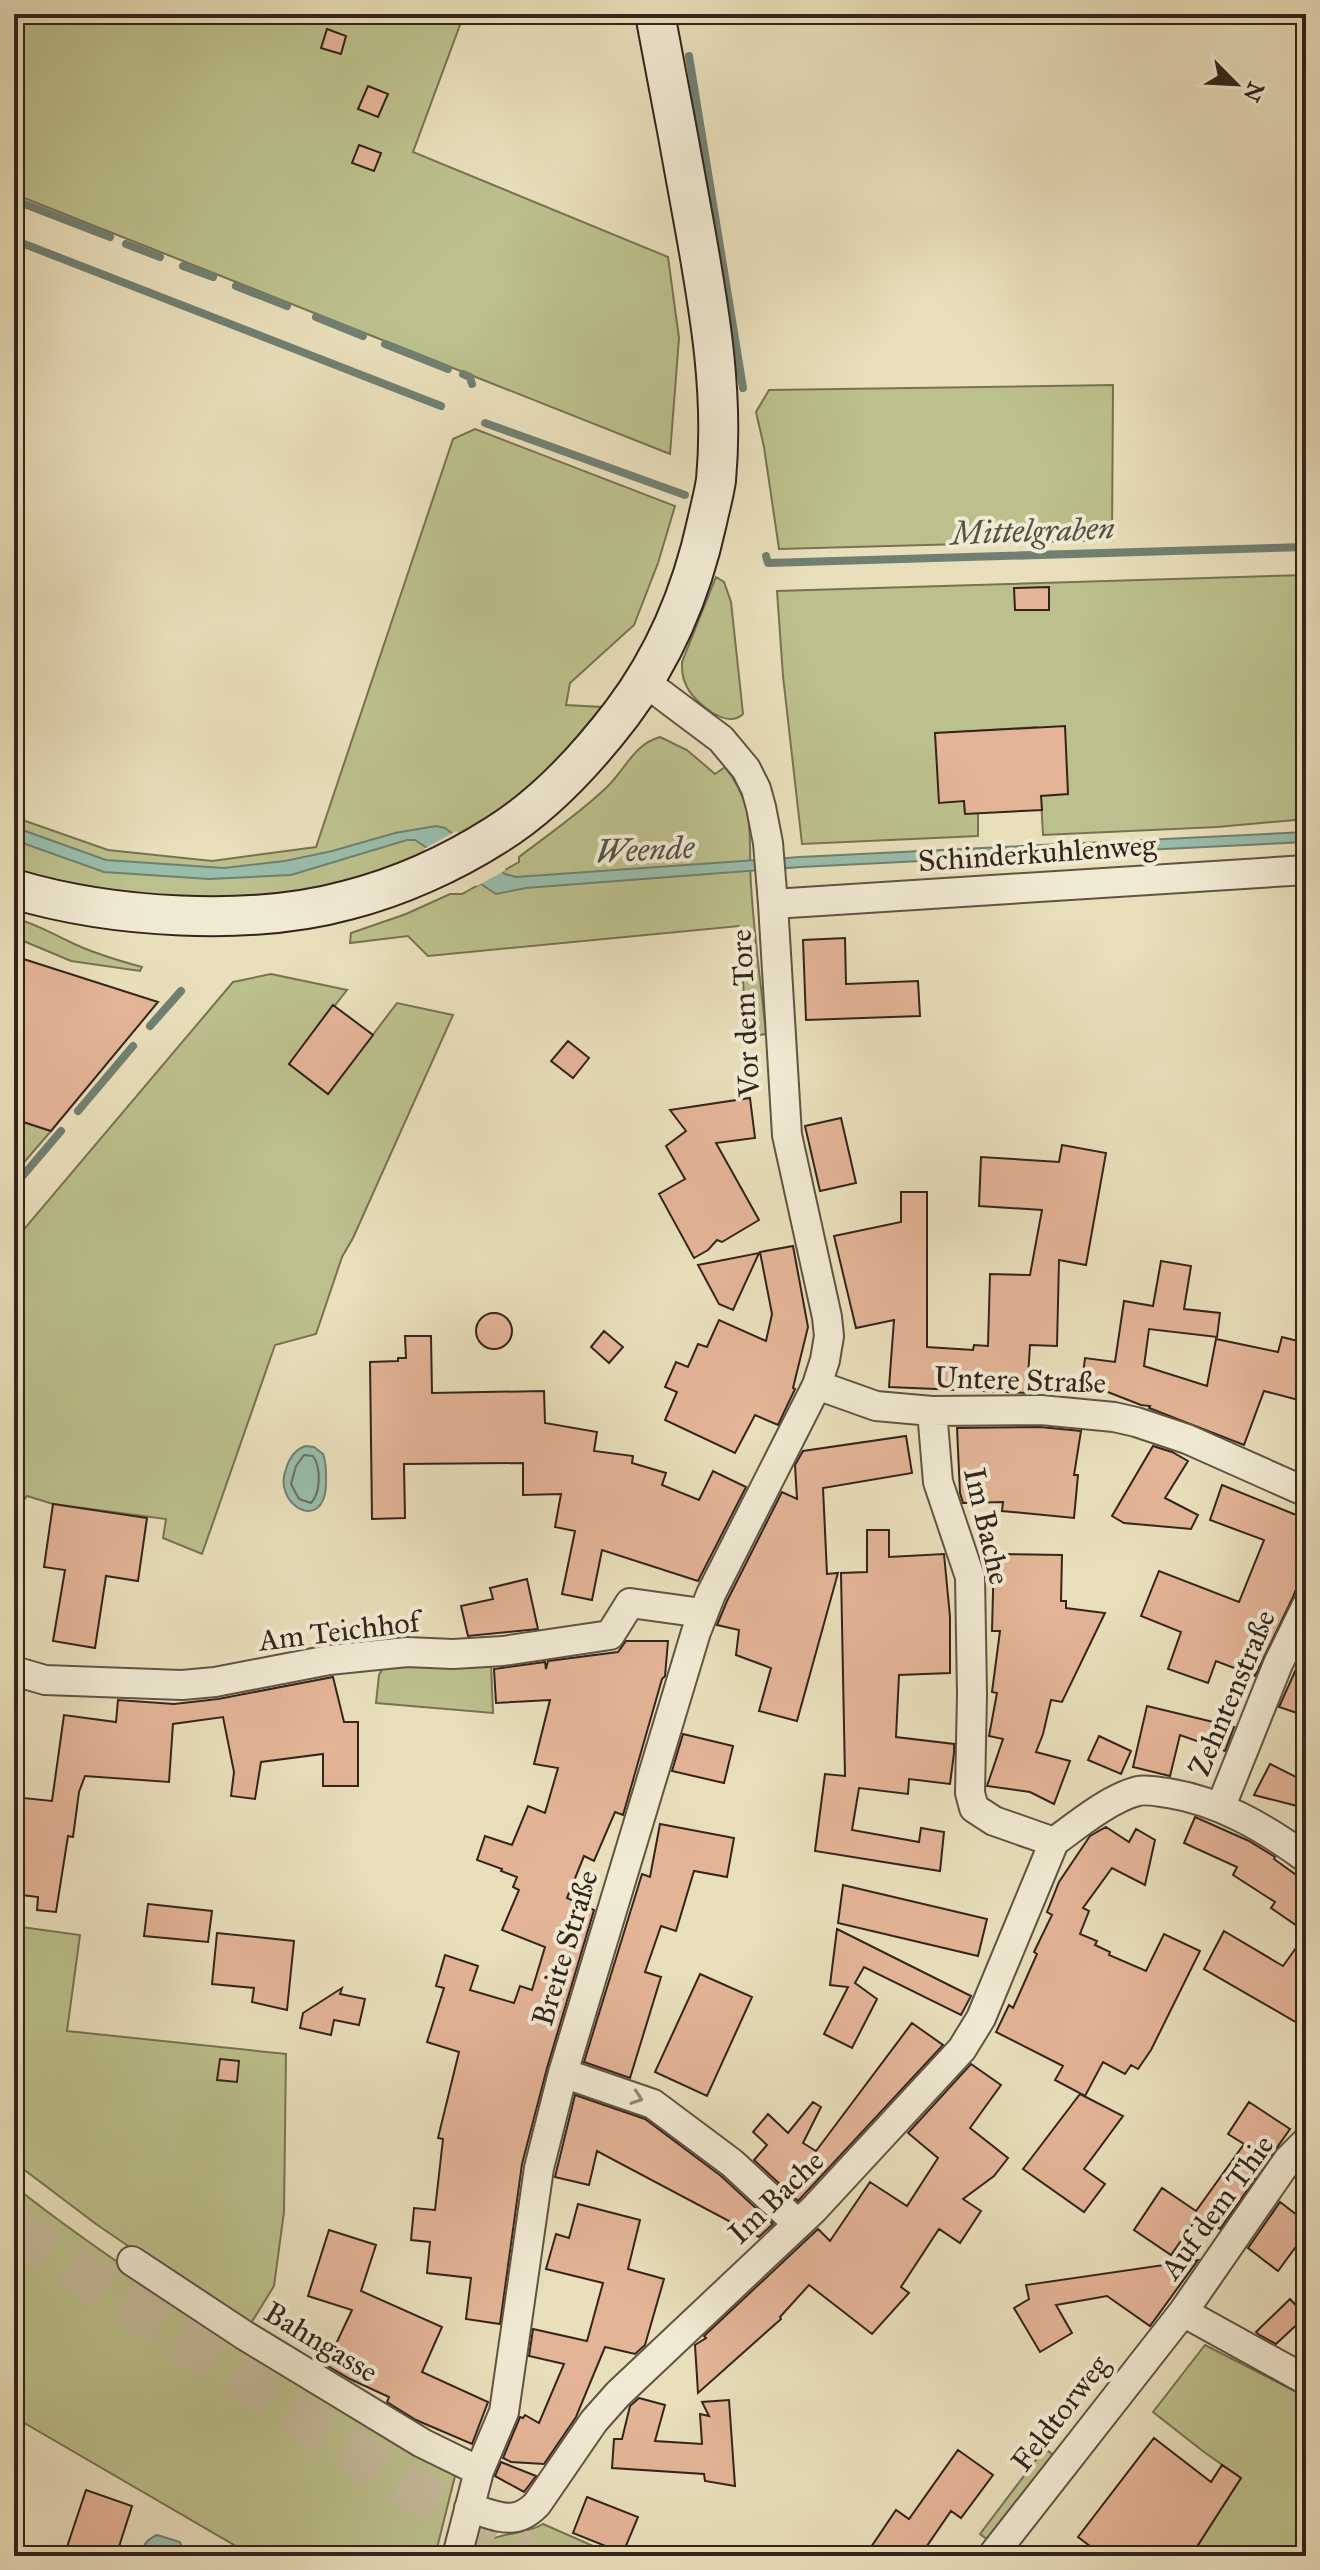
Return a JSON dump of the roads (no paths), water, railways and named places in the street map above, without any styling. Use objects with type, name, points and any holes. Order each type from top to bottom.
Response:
[{"type":"main road","points":[[14,889],[131,913],[226,916],[313,908],[350,900],[403,881],[496,835],[563,782],[610,729],[645,682],[673,629],[698,562],[715,483],[719,400],[707,299],[655,14]]},
{"type":"street","name":"Vor dem Tore","points":[[645,682],[721,739],[756,789],[768,843],[787,1135],[829,1336],[817,1385]]},
{"type":"street","name":"Schinderkuhlenweg","points":[[772,895],[1306,870]]},
{"type":"street","name":"Untere Straße","points":[[817,1385],[876,1406],[932,1411],[1041,1410],[1114,1417],[1187,1439],[1306,1492]]},
{"type":"street","name":"Breite Straße","points":[[457,2556],[479,2471],[504,2412],[539,2168],[563,2073],[702,1613],[817,1385]]},
{"type":"street","name":"Im Bache","points":[[469,2508],[513,2520],[526,2515],[537,2504],[594,2421],[618,2394],[864,2158],[972,2036],[1054,1842],[994,1821],[974,1808],[970,1793],[970,1577],[938,1482],[932,1411]]},
{"type":"street","name":"Am Teichhof","points":[[14,1671],[45,1680],[182,1685],[215,1682],[329,1660],[407,1652],[453,1654],[503,1651],[610,1635],[630,1603],[702,1613]]},
{"type":"street","name":"Zehntenstraße","points":[[1221,1806],[1278,1664],[1306,1607]]},
{"type":"street","name":"Zehntenstraße","points":[[1054,1842],[1123,1797],[1140,1791],[1156,1791],[1221,1806],[1306,1858]]},
{"type":"street","points":[[563,2073],[653,2104],[732,2163],[798,2224]]},
{"type":"street","name":"Auf dem Thie","points":[[1183,2312],[1288,2160],[1306,2142]]},
{"type":"street","name":"Bahngasse","points":[[132,2261],[282,2359],[422,2443],[479,2471]]},
{"type":"street","points":[[1183,2312],[1306,2380]]},
{"type":"street","name":"Feldtorweg","points":[[992,2556],[1183,2312]]},
{"type":"water","points":[[436,826],[445,828],[505,874],[516,877],[800,857],[1306,832],[1306,842],[801,867],[526,888],[496,894],[415,840],[291,875],[209,879],[104,872],[14,840],[14,827],[106,860],[224,868],[285,861],[395,833]]},
{"type":"water","points":[[306,1446],[314,1447],[323,1454],[326,1470],[323,1500],[317,1509],[308,1511],[292,1502],[284,1482],[291,1458]]},
{"type":"water","points":[[157,2535],[180,2542],[183,2551],[180,2556],[143,2556],[146,2543]]},
{"type":"waterway","points":[[682,14],[683,18]]},
{"type":"waterway","points":[[689,56],[743,388]]},
{"type":"waterway","points":[[14,200],[110,237]]},
{"type":"waterway","points":[[14,240],[441,406]]},
{"type":"waterway","points":[[126,244],[160,257]]},
{"type":"waterway","points":[[183,266],[213,277]]},
{"type":"waterway","points":[[236,286],[287,306]]},
{"type":"waterway","points":[[316,317],[363,336]]},
{"type":"waterway","points":[[385,344],[448,369]]},
{"type":"waterway","points":[[463,374],[470,377],[472,384]]},
{"type":"waterway","points":[[485,423],[685,495]]},
{"type":"waterway","name":"Mittelgraben","points":[[766,556],[768,563],[1306,547]]},
{"type":"waterway","points":[[150,1026],[181,991]]},
{"type":"waterway","points":[[78,1111],[133,1046]]},
{"type":"waterway","points":[[14,1186],[61,1131]]},
{"type":"tunnel","points":[[14,2228],[386,2473],[526,2556]]},
{"type":"water label","name":"Weende","points":[[645,850]]}]
